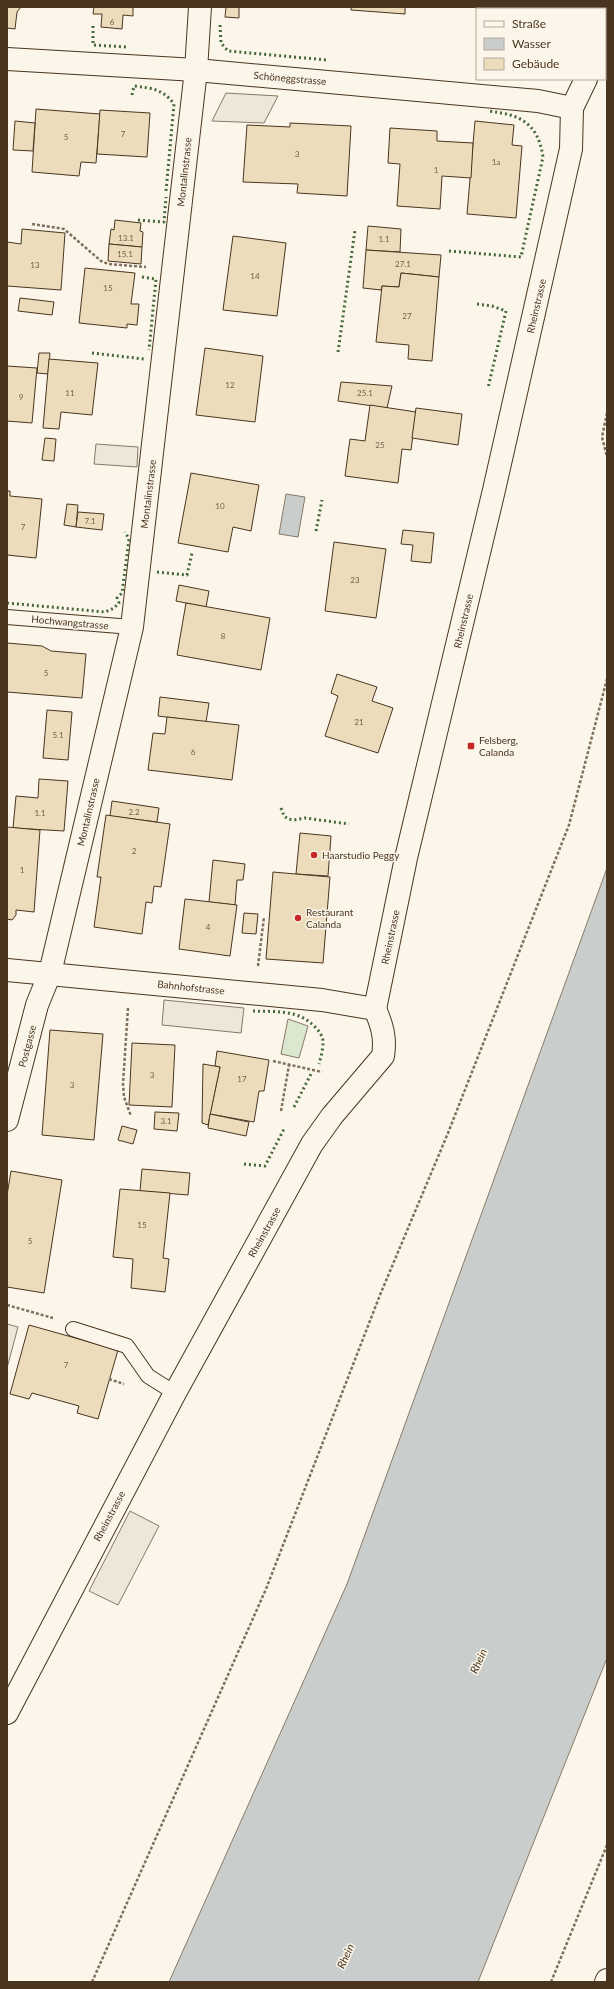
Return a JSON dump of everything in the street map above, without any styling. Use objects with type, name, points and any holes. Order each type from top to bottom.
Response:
[{"type":"street","name":"Montalinstrasse","points":[[50,973],[132,627],[196,70],[200,7]]},
{"type":"street","name":"Schöneggstrasse","points":[[7,59],[196,70],[538,101],[572,108]]},
{"type":"street","name":"Rheinstrasse","points":[[7,1713],[174,1393],[312,1144],[332,1116],[383,1056],[385,1044],[383,1026],[375,1009],[406,858],[494,490],[571,149],[572,108],[586,80]]},
{"type":"street","name":"Bahnhofstrasse","points":[[7,970],[322,1000],[375,1009]]},
{"type":"street","name":"Postgasse","points":[[7,1120],[37,1005],[50,973]]},
{"type":"lane","name":"Hochwangstrasse","points":[[7,617],[132,627]]},
{"type":"lane","points":[[73,1329],[127,1346],[148,1376],[174,1393]]},
{"type":"path","points":[[32,224],[64,229],[95,257],[108,264],[173,270]]},
{"type":"path","points":[[607,413],[602,437],[607,457]]},
{"type":"path","points":[[92,1982],[266,1589],[380,1295],[457,1111],[569,825],[607,679]]},
{"type":"path","points":[[258,969],[264,917]]},
{"type":"path","points":[[130,981],[123,1084],[124,1097],[131,1116]]},
{"type":"path","points":[[273,1062],[322,1072]]},
{"type":"path","points":[[281,1111],[289,1065]]},
{"type":"path","points":[[7,1305],[58,1320]]},
{"type":"path","points":[[551,1982],[607,1845]]},
{"type":"green space","points":[[288,1019],[308,1026],[299,1058],[281,1054]]},
{"type":"shaded area","points":[[226,93],[278,96],[264,123],[212,121]]},
{"type":"shaded area","points":[[96,444],[138,447],[137,467],[94,464]]},
{"type":"shaded area","points":[[164,1000],[244,1008],[241,1033],[162,1025]]},
{"type":"shaded area","points":[[7,1324],[18,1327],[7,1368]]},
{"type":"shaded area","points":[[130,1511],[159,1526],[118,1605],[89,1591]]},
{"type":"water","points":[[286,494],[305,497],[298,537],[279,534]]},
{"type":"water","name":"Rhein","points":[[607,868],[607,1658],[478,1982],[169,1982],[347,1584]]},
{"type":"building","points":[[7,7],[21,7],[17,12],[15,29],[7,28]]},
{"type":"building","points":[[94,7],[133,7],[133,16],[123,15],[122,29],[101,27],[102,14],[93,14]]},
{"type":"building","points":[[226,7],[239,7],[239,18],[225,17]]},
{"type":"building","points":[[351,7],[405,7],[405,14],[351,10]]},
{"type":"building","points":[[497,7],[553,7],[553,8]]},
{"type":"building","points":[[36,109],[100,114],[96,163],[81,162],[79,176],[32,172]]},
{"type":"building","points":[[100,110],[150,113],[147,157],[97,154]]},
{"type":"building","points":[[15,121],[35,123],[33,151],[13,150]]},
{"type":"building","points":[[475,121],[514,125],[512,145],[522,146],[516,218],[467,214]]},
{"type":"building","points":[[290,123],[351,126],[347,196],[297,193],[298,184],[243,182],[247,125],[290,127]]},
{"type":"building","points":[[390,128],[437,131],[437,141],[473,143],[471,178],[442,176],[440,209],[397,206],[400,164],[388,163]]},
{"type":"building","points":[[115,220],[141,223],[140,231],[143,232],[142,247],[109,244],[111,229],[114,230]]},
{"type":"building","points":[[368,226],[401,229],[400,252],[366,250]]},
{"type":"building","points":[[22,229],[65,233],[61,290],[7,286],[7,242],[21,244]]},
{"type":"building","points":[[233,236],[286,243],[277,316],[223,310]]},
{"type":"building","points":[[109,244],[142,247],[141,264],[108,261]]},
{"type":"building","points":[[366,250],[441,255],[439,277],[401,273],[399,287],[382,286],[381,290],[363,288]]},
{"type":"building","points":[[85,268],[135,273],[131,304],[139,304],[137,325],[127,324],[127,328],[79,323]]},
{"type":"building","points":[[401,273],[439,277],[432,361],[408,359],[409,345],[376,342],[382,286],[399,287]]},
{"type":"building","points":[[20,298],[54,302],[52,315],[18,311]]},
{"type":"building","points":[[205,348],[263,356],[255,422],[196,415]]},
{"type":"building","points":[[39,353],[50,353],[48,374],[37,373]]},
{"type":"building","points":[[49,359],[98,363],[92,415],[61,412],[59,429],[43,428]]},
{"type":"building","points":[[7,366],[37,368],[32,423],[7,421]]},
{"type":"building","points":[[341,382],[392,386],[387,408],[338,401]]},
{"type":"building","points":[[370,405],[416,412],[411,450],[402,449],[398,483],[345,476],[350,439],[365,441]]},
{"type":"building","points":[[416,408],[462,414],[458,445],[412,438]]},
{"type":"building","points":[[45,438],[56,439],[54,461],[42,460]]},
{"type":"building","points":[[191,473],[259,485],[251,531],[233,527],[228,552],[178,543]]},
{"type":"building","points":[[7,491],[10,491],[10,496],[42,499],[36,558],[7,555]]},
{"type":"building","points":[[67,504],[78,505],[76,527],[64,525]]},
{"type":"building","points":[[78,512],[104,514],[102,530],[76,527]]},
{"type":"building","points":[[403,530],[434,533],[431,563],[411,561],[413,545],[401,544]]},
{"type":"building","points":[[334,542],[386,549],[376,618],[325,611]]},
{"type":"building","points":[[179,585],[209,591],[206,607],[176,601]]},
{"type":"building","points":[[186,603],[270,618],[261,670],[177,655]]},
{"type":"building","points":[[7,643],[42,646],[51,651],[86,654],[82,698],[7,692]]},
{"type":"building","points":[[337,674],[377,687],[372,701],[393,708],[378,753],[325,736],[338,696],[331,693]]},
{"type":"building","points":[[160,697],[209,703],[206,722],[158,716]]},
{"type":"building","points":[[47,710],[72,712],[68,760],[43,758]]},
{"type":"building","points":[[167,717],[239,725],[232,780],[148,770],[153,733],[165,734]]},
{"type":"building","points":[[39,779],[68,781],[64,831],[13,828],[16,796],[38,798]]},
{"type":"building","points":[[112,801],[159,808],[157,822],[110,816]]},
{"type":"building","points":[[106,815],[170,824],[161,887],[154,886],[152,903],[146,902],[142,934],[94,927],[101,877],[97,877]]},
{"type":"building","points":[[7,827],[40,830],[34,912],[16,910],[16,915],[12,920],[7,919]]},
{"type":"building","name":"Haarstudio Peggy","points":[[300,833],[331,836],[328,876],[296,874]]},
{"type":"building","points":[[213,860],[245,864],[243,880],[237,880],[235,905],[209,902]]},
{"type":"building","name":"Restaurant Calanda","points":[[273,872],[330,877],[323,963],[266,959]]},
{"type":"building","points":[[185,899],[237,905],[230,956],[179,949]]},
{"type":"building","points":[[244,913],[258,914],[256,934],[242,933]]},
{"type":"building","points":[[50,1030],[103,1034],[94,1140],[42,1135]]},
{"type":"building","points":[[132,1043],[175,1045],[172,1107],[129,1105]]},
{"type":"building","points":[[217,1051],[269,1060],[264,1091],[259,1091],[254,1122],[210,1114],[220,1067],[215,1066]]},
{"type":"building","points":[[203,1064],[220,1067],[208,1125],[202,1123]]},
{"type":"building","points":[[155,1112],[179,1113],[177,1131],[154,1129]]},
{"type":"building","points":[[210,1114],[249,1122],[246,1136],[208,1128]]},
{"type":"building","points":[[122,1126],[137,1130],[133,1144],[118,1140]]},
{"type":"building","points":[[142,1169],[190,1173],[188,1195],[140,1191]]},
{"type":"building","points":[[11,1171],[62,1180],[44,1293],[7,1287],[7,1195]]},
{"type":"building","points":[[120,1189],[170,1193],[163,1258],[169,1259],[165,1292],[131,1288],[133,1259],[113,1257]]},
{"type":"building","points":[[29,1325],[118,1350],[98,1419],[77,1413],[79,1406],[32,1393],[29,1399],[10,1394]]},
{"type":"hedge","points":[[220,25],[221,43],[228,51],[327,60]]},
{"type":"hedge","points":[[93,26],[93,45],[127,47]]},
{"type":"hedge","points":[[132,95],[134,86],[156,90],[166,95],[174,104],[166,191]]},
{"type":"hedge","points":[[449,251],[521,257],[543,157],[541,145],[532,128],[526,122],[499,112],[487,111]]},
{"type":"hedge","points":[[138,220],[164,222],[166,197]]},
{"type":"hedge","points":[[338,352],[355,230]]},
{"type":"hedge","points":[[142,277],[156,279],[149,350]]},
{"type":"hedge","points":[[477,304],[492,306],[506,311],[488,388]]},
{"type":"hedge","points":[[92,353],[144,359]]},
{"type":"hedge","points":[[316,531],[322,500]]},
{"type":"hedge","points":[[7,603],[105,612],[114,608],[119,603],[117,598],[122,593],[129,539],[125,532]]},
{"type":"hedge","points":[[157,572],[187,575],[192,553]]},
{"type":"hedge","points":[[281,808],[284,816],[288,819],[294,820],[305,818],[349,824]]},
{"type":"hedge","points":[[253,1011],[285,1012],[300,1017],[314,1026],[318,1030],[323,1042],[319,1064]]},
{"type":"hedge","points":[[294,1107],[311,1074]]},
{"type":"hedge","points":[[244,1164],[265,1166],[284,1129]]},
{"type":"place","name":"Felsberg, Calanda","points":[[471,746]]},
{"type":"place","name":"Haarstudio Peggy","points":[[314,855]]},
{"type":"place","name":"Restaurant Calanda","points":[[298,918]]}]
